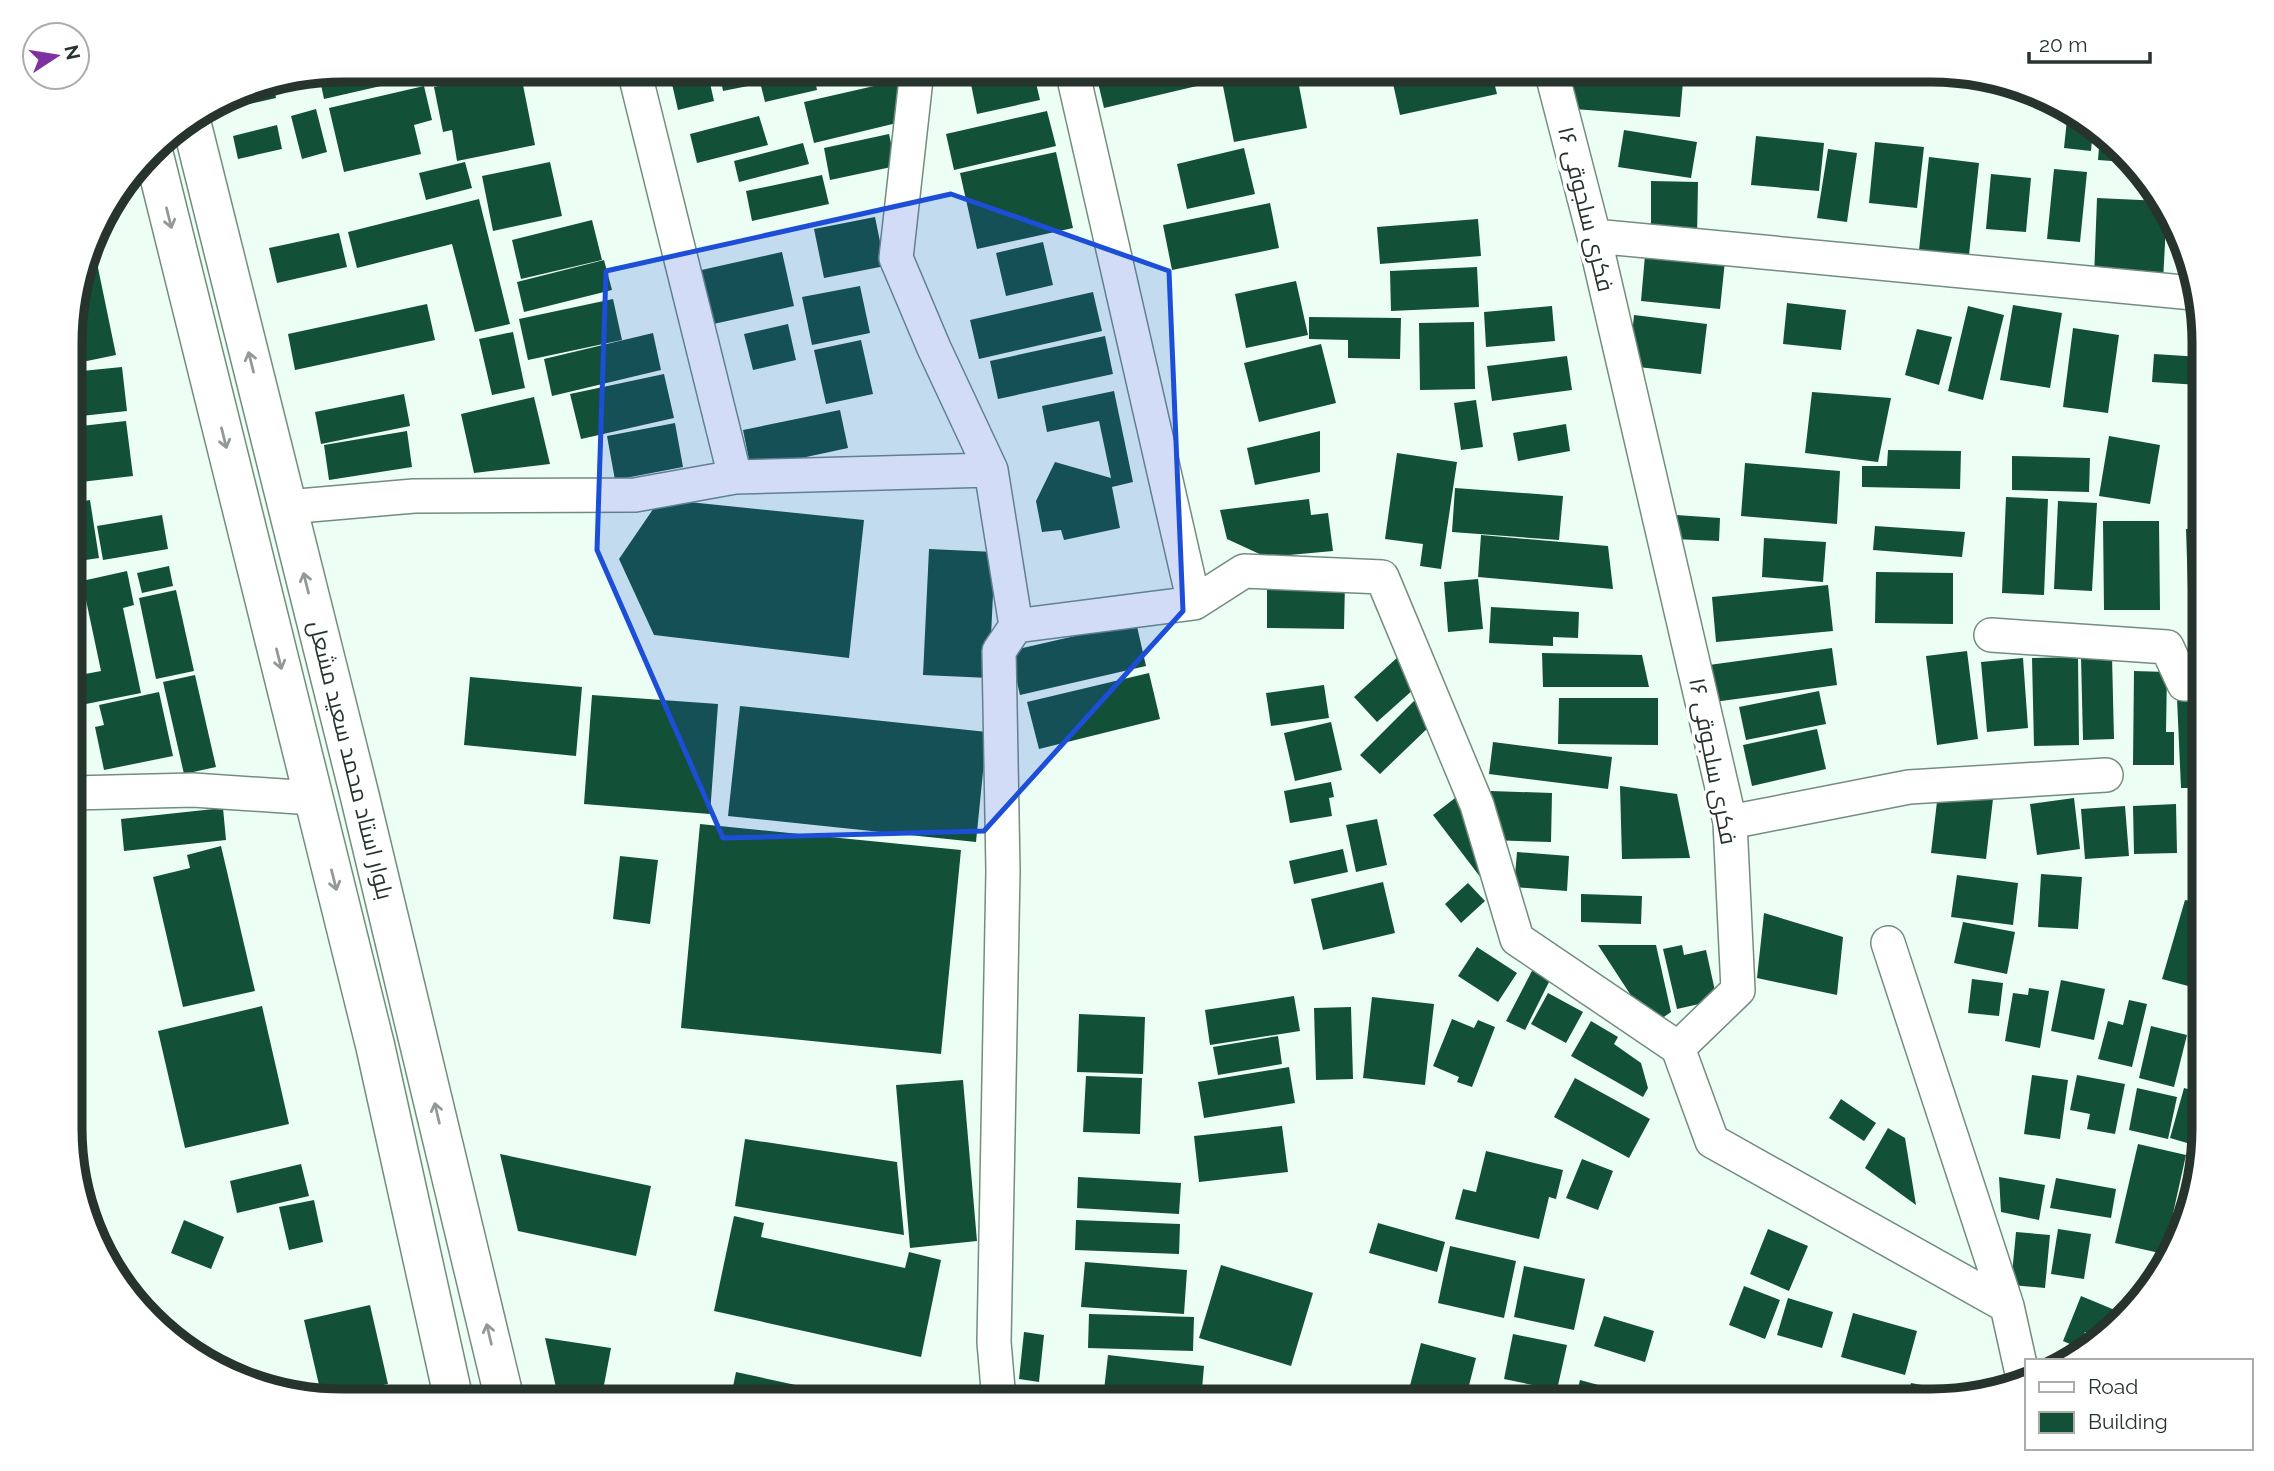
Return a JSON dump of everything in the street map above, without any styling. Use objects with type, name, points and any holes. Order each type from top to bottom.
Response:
[{"type":"main road","name":"بلوار استاد محمد سعید مشعل","points":[[193,129],[408,993],[502,1389]]},
{"type":"main road","name":"بلوار استاد محمد سعید مشعل","points":[[156,162],[375,1045],[451,1389]]},
{"type":"street","points":[[637,82],[735,477]]},
{"type":"street","points":[[916,82],[896,258],[934,348],[992,470],[1016,626],[999,651],[1003,872],[994,1342],[998,1389]]},
{"type":"street","points":[[1075,82],[1194,603]]},
{"type":"street","name":"فکری سلجوقی ۱۶","points":[[1554,82],[1594,236],[1730,822],[1738,990],[1678,1048]]},
{"type":"street","points":[[1594,236],[2187,292]]},
{"type":"street","points":[[287,507],[414,496],[635,495],[735,477],[992,470]]},
{"type":"street","points":[[1016,626],[1194,603],[1244,571],[1382,577],[1477,805],[1517,939],[1678,1048],[1712,1141],[2007,1306]]},
{"type":"street","points":[[1991,635],[2167,647],[2184,684],[2192,684]]},
{"type":"street","points":[[1730,822],[1909,787],[2106,775]]},
{"type":"street","points":[[82,793],[193,790],[313,798]]},
{"type":"street","points":[[1888,943],[2007,1306],[2022,1372]]},
{"type":"highlighted area","points":[[951,194],[1169,271],[1183,611],[984,831],[723,838],[597,550],[606,271]]},
{"type":"building","points":[[398,82],[324,99],[321,83]]},
{"type":"building","points":[[459,82],[522,82],[535,145],[457,161],[452,130],[443,132],[434,87]]},
{"type":"building","points":[[710,82],[714,101],[678,110],[672,84]]},
{"type":"building","points":[[721,82],[758,82],[758,84],[723,91]]},
{"type":"building","points":[[760,82],[815,82],[817,90],[765,102]]},
{"type":"building","points":[[896,82],[905,121],[814,143],[804,102]]},
{"type":"building","points":[[971,82],[1036,82],[1040,100],[977,114]]},
{"type":"building","points":[[1098,82],[1200,82],[1201,85],[1104,108]]},
{"type":"building","points":[[1222,82],[1298,82],[1307,128],[1234,142]]},
{"type":"building","points":[[1393,82],[1494,82],[1497,94],[1400,115]]},
{"type":"building","points":[[1568,82],[1683,82],[1680,117],[1574,109]]},
{"type":"building","points":[[298,86],[298,88],[283,92],[282,89]]},
{"type":"building","points":[[424,86],[432,120],[414,125],[421,154],[344,172],[329,108]]},
{"type":"building","points":[[275,91],[276,98],[228,109]]},
{"type":"building","points":[[316,109],[327,152],[302,159],[291,116]]},
{"type":"building","points":[[1047,111],[1056,146],[954,170],[946,134]]},
{"type":"building","points":[[759,116],[768,145],[697,163],[690,134]]},
{"type":"building","points":[[2067,121],[2092,138],[2091,151],[2064,148]]},
{"type":"building","points":[[277,125],[282,149],[238,159],[233,136]]},
{"type":"building","points":[[1624,130],[1697,142],[1691,178],[1618,167]]},
{"type":"building","points":[[889,134],[896,166],[830,180],[824,148]]},
{"type":"building","points":[[1756,136],[1824,143],[1819,191],[1751,185]]},
{"type":"building","points":[[1875,142],[1924,147],[1917,208],[1869,203]]},
{"type":"building","points":[[803,143],[809,164],[739,182],[734,161]]},
{"type":"building","points":[[2099,144],[2117,161],[2098,160]]},
{"type":"building","points":[[1244,148],[1255,194],[1187,209],[1177,164]]},
{"type":"building","points":[[1828,149],[1857,153],[1847,222],[1817,218]]},
{"type":"building","points":[[1056,152],[1073,228],[977,249],[960,173]]},
{"type":"building","points":[[1929,157],[1979,163],[1969,255],[1919,250]]},
{"type":"building","points":[[465,162],[472,188],[426,200],[419,173]]},
{"type":"building","points":[[550,162],[562,216],[493,231],[482,176]]},
{"type":"building","points":[[2054,169],[2087,172],[2080,242],[2047,239]]},
{"type":"building","points":[[1991,174],[2031,178],[2026,232],[1986,229]]},
{"type":"building","points":[[822,175],[829,204],[752,221],[746,191]]},
{"type":"building","points":[[1651,181],[1698,182],[1697,238],[1651,237]]},
{"type":"building","points":[[2097,198],[2149,200],[2166,230],[2163,281],[2094,278]]},
{"type":"building","points":[[479,199],[510,324],[475,332],[452,244],[357,268],[348,232]]},
{"type":"building","points":[[1270,203],[1279,248],[1172,270],[1163,225]]},
{"type":"building","points":[[875,217],[885,266],[824,278],[814,229]]},
{"type":"building","points":[[1478,219],[1481,256],[1380,264],[1377,227]]},
{"type":"building","points":[[592,220],[602,260],[521,279],[512,240]]},
{"type":"building","points":[[339,233],[347,267],[277,283],[269,248]]},
{"type":"building","points":[[1043,242],[1053,285],[1006,296],[996,253]]},
{"type":"building","points":[[1646,244],[1726,251],[1720,309],[1641,301]]},
{"type":"building","points":[[782,252],[794,306],[709,325],[697,271]]},
{"type":"building","points":[[96,259],[116,355],[82,362],[84,309]]},
{"type":"building","points":[[604,260],[612,290],[524,312],[517,282]]},
{"type":"building","points":[[1477,267],[1479,307],[1391,311],[1390,271]]},
{"type":"building","points":[[1296,281],[1308,335],[1246,348],[1235,294]]},
{"type":"building","points":[[860,286],[870,333],[812,345],[802,297]]},
{"type":"building","points":[[1093,292],[1102,331],[979,359],[970,320]]},
{"type":"building","points":[[613,299],[622,340],[528,360],[519,319]]},
{"type":"building","points":[[1787,303],[1846,310],[1841,350],[1783,344]]},
{"type":"building","points":[[427,304],[435,340],[295,370],[288,334]]},
{"type":"building","points":[[2013,305],[2062,313],[2050,388],[2000,380]]},
{"type":"building","points":[[1552,306],[1555,341],[1486,347],[1484,312]]},
{"type":"building","points":[[1968,306],[2004,315],[1983,400],[1948,391]]},
{"type":"building","points":[[1634,315],[1707,324],[1701,374],[1629,366]]},
{"type":"building","points":[[1309,317],[1401,318],[1400,359],[1348,358],[1348,340],[1309,339]]},
{"type":"building","points":[[1474,322],[1475,389],[1420,390],[1419,323]]},
{"type":"building","points":[[788,324],[796,360],[753,370],[744,334]]},
{"type":"building","points":[[2073,328],[2119,335],[2108,413],[2063,407]]},
{"type":"building","points":[[1917,329],[1952,337],[1939,385],[1905,375]]},
{"type":"building","points":[[513,332],[525,388],[492,395],[479,339]]},
{"type":"building","points":[[653,333],[661,370],[552,396],[544,359]]},
{"type":"building","points":[[1105,336],[1113,374],[998,399],[990,361]]},
{"type":"building","points":[[861,340],[873,394],[826,404],[814,350]]},
{"type":"building","points":[[1321,344],[1336,403],[1259,422],[1244,363]]},
{"type":"building","points":[[2154,354],[2192,356],[2192,385],[2152,382]]},
{"type":"building","points":[[1567,356],[1572,390],[1492,401],[1487,366]]},
{"type":"building","points":[[122,367],[127,411],[82,416],[82,371]]},
{"type":"building","points":[[664,374],[674,418],[581,439],[570,394]]},
{"type":"building","points":[[1114,391],[1133,482],[1112,487],[1120,528],[1064,540],[1061,530],[1042,532],[1036,501],[1055,462],[1111,478],[1099,421],[1047,432],[1042,406]]},
{"type":"building","points":[[1812,392],[1891,398],[1878,462],[1805,453]]},
{"type":"building","points":[[404,394],[410,426],[321,444],[315,412]]},
{"type":"building","points":[[534,397],[550,464],[474,473],[461,414]]},
{"type":"building","points":[[1476,400],[1483,447],[1461,450],[1454,403]]},
{"type":"building","points":[[840,410],[848,448],[751,469],[743,430]]},
{"type":"building","points":[[126,421],[133,476],[82,482],[82,426]]},
{"type":"building","points":[[675,423],[683,467],[615,480],[607,436]]},
{"type":"building","points":[[1566,424],[1570,451],[1518,461],[1513,433]]},
{"type":"building","points":[[407,431],[412,467],[329,480],[324,445]]},
{"type":"building","points":[[1320,431],[1320,472],[1255,485],[1247,448]]},
{"type":"building","points":[[2109,436],[2160,445],[2150,504],[2099,496]]},
{"type":"building","points":[[1888,450],[1961,451],[1960,489],[1862,487],[1862,466],[1887,466]]},
{"type":"building","points":[[1397,453],[1457,462],[1441,569],[1420,566],[1423,544],[1385,539]]},
{"type":"building","points":[[2012,456],[2090,458],[2089,492],[2012,490]]},
{"type":"building","points":[[1745,463],[1840,471],[1837,524],[1741,516]]},
{"type":"building","points":[[1455,488],[1563,496],[1559,540],[1452,532]]},
{"type":"building","points":[[2006,497],[2048,499],[2044,595],[2002,593]]},
{"type":"building","points":[[660,499],[864,520],[849,658],[654,635],[619,559]]},
{"type":"building","points":[[1309,499],[1311,515],[1328,513],[1333,551],[1266,557],[1227,539],[1220,510]]},
{"type":"building","points":[[90,500],[99,558],[82,561],[82,501]]},
{"type":"building","points":[[2058,501],[2097,503],[2092,591],[2054,589]]},
{"type":"building","points":[[162,515],[168,549],[103,560],[97,526]]},
{"type":"building","points":[[1676,515],[1720,518],[1719,541],[1674,539]]},
{"type":"building","points":[[2103,521],[2159,521],[2160,610],[2104,610]]},
{"type":"building","points":[[1875,526],[1965,532],[1962,557],[1873,550]]},
{"type":"building","points":[[2186,529],[2192,529],[2192,621],[2189,621]]},
{"type":"building","points":[[1481,535],[1608,546],[1613,589],[1478,577]]},
{"type":"building","points":[[1764,538],[1826,542],[1823,582],[1762,577]]},
{"type":"building","points":[[929,549],[995,552],[989,678],[923,675]]},
{"type":"building","points":[[169,566],[173,586],[142,593],[137,573]]},
{"type":"building","points":[[127,571],[134,605],[123,608],[141,693],[86,704],[82,675],[101,671],[82,581]]},
{"type":"building","points":[[1876,572],[1953,573],[1953,624],[1875,623]]},
{"type":"building","points":[[1478,579],[1483,629],[1448,632],[1444,582]]},
{"type":"building","points":[[1267,581],[1345,582],[1344,629],[1267,628]]},
{"type":"building","points":[[1828,585],[1833,631],[1716,642],[1712,597]]},
{"type":"building","points":[[176,590],[194,671],[156,679],[139,598]]},
{"type":"building","points":[[1491,607],[1579,612],[1578,638],[1553,637],[1553,646],[1489,643]]},
{"type":"building","points":[[1136,622],[1146,666],[1020,695],[1010,651]]},
{"type":"building","points":[[1832,648],[1837,685],[1714,702],[1709,665]]},
{"type":"building","points":[[1967,651],[1978,739],[1937,745],[1926,656]]},
{"type":"building","points":[[1542,653],[1642,655],[1649,687],[1543,687]]},
{"type":"building","points":[[1399,656],[1414,689],[1377,722],[1354,697]]},
{"type":"building","points":[[2112,656],[2114,739],[2083,740],[2081,657]]},
{"type":"building","points":[[2078,657],[2079,745],[2034,746],[2032,658]]},
{"type":"building","points":[[2023,658],[2028,728],[1987,732],[1981,662]]},
{"type":"building","points":[[2134,671],[2167,672],[2166,732],[2174,732],[2174,765],[2133,765]]},
{"type":"building","points":[[1149,673],[1160,719],[1039,749],[1027,702]]},
{"type":"building","points":[[195,675],[216,767],[184,774],[163,682]]},
{"type":"building","points":[[470,677],[582,687],[576,756],[464,745]]},
{"type":"building","points":[[1324,685],[1329,718],[1271,726],[1266,693]]},
{"type":"building","points":[[1819,691],[1826,724],[1746,740],[1739,707]]},
{"type":"building","points":[[159,692],[173,756],[104,770],[95,727],[104,725],[99,705]]},
{"type":"building","points":[[592,695],[718,704],[710,814],[584,804]]},
{"type":"building","points":[[1419,696],[1432,724],[1380,774],[1360,755]]},
{"type":"building","points":[[2192,697],[2192,788],[2181,788],[2177,698]]},
{"type":"building","points":[[1559,698],[1658,698],[1658,745],[1558,744]]},
{"type":"building","points":[[740,706],[987,732],[976,842],[728,816]]},
{"type":"building","points":[[1331,722],[1342,770],[1295,781],[1284,733]]},
{"type":"building","points":[[1817,729],[1826,769],[1752,786],[1743,745]]},
{"type":"building","points":[[1493,742],[1612,757],[1608,789],[1489,774]]},
{"type":"building","points":[[1331,782],[1334,797],[1329,798],[1332,816],[1290,823],[1284,791]]},
{"type":"building","points":[[1620,786],[1677,794],[1690,858],[1622,859]]},
{"type":"building","points":[[1491,791],[1552,793],[1551,842],[1489,840]]},
{"type":"building","points":[[1938,793],[1993,799],[1986,859],[1931,853]]},
{"type":"building","points":[[1459,795],[1490,871],[1481,878],[1433,815]]},
{"type":"building","points":[[2074,798],[2080,849],[2037,855],[2030,804]]},
{"type":"building","points":[[2176,804],[2177,853],[2134,854],[2133,806]]},
{"type":"building","points":[[2125,806],[2129,856],[2085,859],[2081,809]]},
{"type":"building","points":[[223,808],[226,840],[124,851],[121,819]]},
{"type":"building","points":[[1377,819],[1387,865],[1356,872],[1346,825]]},
{"type":"building","points":[[700,824],[961,850],[941,1054],[681,1028]]},
{"type":"building","points":[[221,846],[255,991],[183,1007],[153,877],[190,868],[187,855]]},
{"type":"building","points":[[1343,849],[1348,872],[1294,884],[1289,861]]},
{"type":"building","points":[[1517,852],[1569,856],[1567,891],[1514,887]]},
{"type":"building","points":[[620,856],[658,860],[650,924],[613,919]]},
{"type":"building","points":[[2041,874],[2082,877],[2078,929],[2038,927]]},
{"type":"building","points":[[1957,875],[2018,883],[2013,925],[1951,917]]},
{"type":"building","points":[[1383,882],[1395,933],[1323,950],[1311,899]]},
{"type":"building","points":[[1468,883],[1485,901],[1461,923],[1445,904]]},
{"type":"building","points":[[1581,894],[1642,896],[1641,924],[1581,922]]},
{"type":"building","points":[[2185,900],[2192,901],[2192,987],[2162,979]]},
{"type":"building","points":[[1764,913],[1843,937],[1837,995],[1757,978]]},
{"type":"building","points":[[1963,922],[2015,932],[2007,974],[1954,963]]},
{"type":"building","points":[[1598,945],[1656,945],[1671,1012],[1651,1026]]},
{"type":"building","points":[[1682,945],[1684,955],[1706,950],[1717,1000],[1677,1009],[1663,949]]},
{"type":"building","points":[[1477,947],[1517,973],[1498,1002],[1458,976]]},
{"type":"building","points":[[1533,969],[1551,978],[1525,1030],[1506,1021]]},
{"type":"building","points":[[1972,979],[2003,983],[1999,1016],[1968,1013]]},
{"type":"building","points":[[2061,980],[2105,989],[2094,1040],[2051,1031]]},
{"type":"building","points":[[2029,988],[2049,991],[2040,1048],[2005,1041],[2013,993],[2028,995]]},
{"type":"building","points":[[1548,993],[1583,1012],[1566,1043],[1531,1024]]},
{"type":"building","points":[[1294,996],[1300,1031],[1210,1045],[1205,1010]]},
{"type":"building","points":[[1372,997],[1434,1004],[1425,1085],[1363,1078]]},
{"type":"building","points":[[2129,1000],[2147,1004],[2132,1067],[2098,1059],[2108,1021],[2123,1025]]},
{"type":"building","points":[[262,1006],[289,1124],[185,1148],[158,1031]]},
{"type":"building","points":[[1351,1007],[1353,1079],[1316,1080],[1314,1008]]},
{"type":"building","points":[[1079,1014],[1145,1017],[1143,1074],[1077,1072]]},
{"type":"building","points":[[1452,1019],[1474,1028],[1478,1020],[1495,1027],[1472,1087],[1457,1082],[1459,1077],[1433,1066]]},
{"type":"building","points":[[1591,1021],[1618,1037],[1614,1044],[1641,1063],[1648,1088],[1643,1097],[1571,1056]]},
{"type":"building","points":[[2151,1026],[2187,1035],[2174,1087],[2139,1078]]},
{"type":"building","points":[[1278,1036],[1282,1064],[1218,1075],[1213,1047]]},
{"type":"building","points":[[1289,1067],[1295,1103],[1204,1118],[1198,1082]]},
{"type":"building","points":[[2032,1075],[2068,1080],[2060,1139],[2024,1134]]},
{"type":"building","points":[[2077,1075],[2125,1084],[2115,1134],[2087,1129],[2090,1114],[2070,1110]]},
{"type":"building","points":[[1086,1076],[1142,1078],[1140,1134],[1083,1132]]},
{"type":"building","points":[[1575,1078],[1650,1119],[1629,1158],[1554,1117]]},
{"type":"building","points":[[963,1080],[977,1241],[910,1248],[896,1085]]},
{"type":"building","points":[[2137,1088],[2177,1097],[2168,1139],[2129,1130]]},
{"type":"building","points":[[2184,1088],[2192,1090],[2191,1144],[2170,1138]]},
{"type":"building","points":[[1841,1099],[1876,1123],[1864,1141],[1829,1118]]},
{"type":"building","points":[[1282,1126],[1288,1172],[1199,1182],[1194,1136]]},
{"type":"building","points":[[1888,1128],[1905,1138],[1916,1205],[1865,1168]]},
{"type":"building","points":[[745,1139],[897,1162],[904,1235],[735,1206]]},
{"type":"building","points":[[2138,1144],[2186,1155],[2168,1236],[2160,1253],[2115,1243]]},
{"type":"building","points":[[1486,1151],[1563,1170],[1556,1199],[1549,1197],[1539,1239],[1455,1219],[1463,1189],[1476,1192]]},
{"type":"building","points":[[500,1154],[651,1186],[636,1256],[518,1231]]},
{"type":"building","points":[[1582,1159],[1613,1171],[1598,1210],[1566,1198]]},
{"type":"building","points":[[301,1164],[309,1196],[237,1213],[230,1181]]},
{"type":"building","points":[[1078,1177],[1181,1183],[1179,1214],[1077,1208]]},
{"type":"building","points":[[1999,1177],[2045,1185],[2039,1220],[2001,1212]]},
{"type":"building","points":[[2056,1178],[2116,1189],[2111,1218],[2050,1208]]},
{"type":"building","points":[[314,1200],[323,1242],[289,1250],[279,1207]]},
{"type":"building","points":[[734,1216],[764,1223],[761,1237],[905,1268],[909,1252],[941,1260],[921,1357],[714,1311]]},
{"type":"building","points":[[184,1220],[224,1237],[211,1269],[171,1253]]},
{"type":"building","points":[[1076,1220],[1180,1224],[1179,1254],[1075,1250]]},
{"type":"building","points":[[1378,1223],[1445,1242],[1437,1272],[1369,1253]]},
{"type":"building","points":[[1768,1229],[1808,1246],[1789,1291],[1750,1274]]},
{"type":"building","points":[[2058,1229],[2091,1234],[2084,1279],[2051,1274]]},
{"type":"building","points":[[2016,1232],[2050,1235],[2045,1288],[2011,1285]]},
{"type":"building","points":[[1450,1246],[1516,1261],[1504,1318],[1438,1303]]},
{"type":"building","points":[[1085,1262],[1187,1270],[1184,1314],[1081,1307]]},
{"type":"building","points":[[1221,1265],[1313,1293],[1291,1366],[1199,1338]]},
{"type":"building","points":[[1524,1266],[1585,1279],[1574,1330],[1514,1317]]},
{"type":"building","points":[[1744,1286],[1780,1300],[1765,1339],[1729,1325]]},
{"type":"building","points":[[2081,1296],[2116,1311],[2091,1334],[2085,1332],[2082,1341],[2074,1346],[2063,1341]]},
{"type":"building","points":[[1788,1298],[1833,1312],[1822,1348],[1777,1335]]},
{"type":"building","points":[[370,1305],[388,1384],[364,1389],[320,1388],[304,1320]]},
{"type":"building","points":[[1853,1313],[1917,1331],[1905,1375],[1841,1357]]},
{"type":"building","points":[[1089,1314],[1194,1317],[1193,1351],[1088,1348]]},
{"type":"building","points":[[1604,1316],[1654,1331],[1645,1362],[1594,1346]]},
{"type":"building","points":[[1024,1332],[1044,1335],[1039,1382],[1019,1379]]},
{"type":"building","points":[[1513,1334],[1567,1345],[1557,1389],[1504,1379]]},
{"type":"building","points":[[545,1338],[611,1348],[603,1389],[556,1389]]},
{"type":"building","points":[[1421,1343],[1476,1358],[1468,1389],[1409,1389]]},
{"type":"building","points":[[1108,1355],[1204,1366],[1202,1389],[1104,1389]]},
{"type":"building","points":[[736,1372],[814,1389],[732,1389]]},
{"type":"building","points":[[1580,1380],[1602,1386],[1601,1389],[1578,1389]]},
{"type":"building","points":[[1911,1383],[1940,1388],[1930,1389],[1910,1389]]}]
